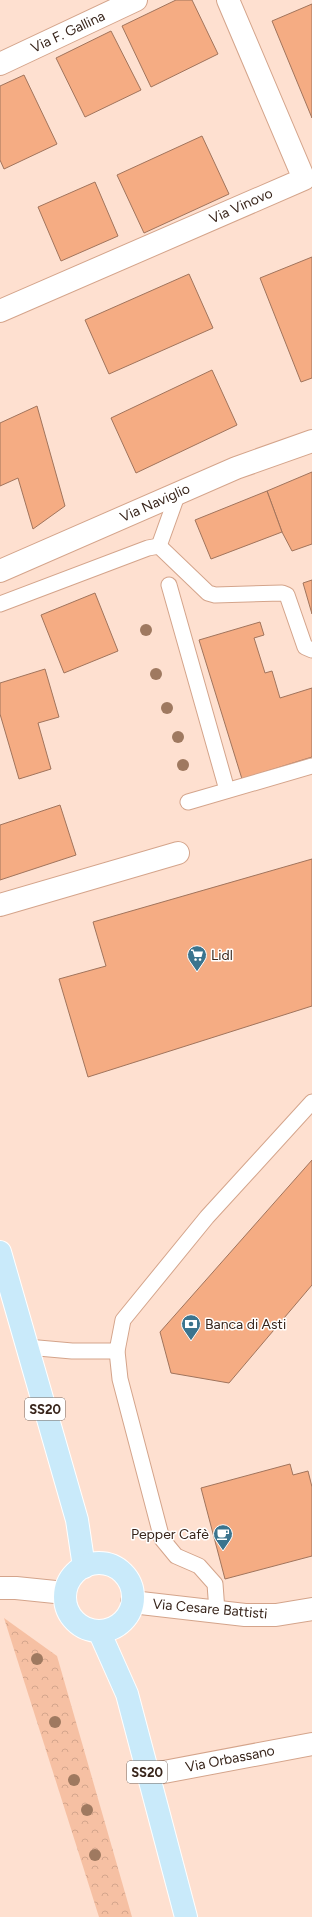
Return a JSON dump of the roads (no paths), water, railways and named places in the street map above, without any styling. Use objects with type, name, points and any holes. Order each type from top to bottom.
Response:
[{"type":"main road","name":"SS20","points":[[0,1252],[77,1520],[84,1567]]},
{"type":"main road","points":[[94,1564],[104,1564],[114,1567],[123,1573],[129,1581],[132,1591],[130,1611],[118,1625],[109,1630],[99,1631],[88,1629],[78,1624],[68,1610],[65,1593],[68,1582],[84,1567],[94,1564]]},
{"type":"main road","name":"SS20","points":[[99,1631],[127,1694],[186,1917]]},
{"type":"street","name":"Via F. Gallina","points":[[0,64],[136,0]]},
{"type":"street","name":"Via Vinovo","points":[[0,311],[304,179],[228,0]]},
{"type":"street","name":"Via Naviglio","points":[[0,571],[236,468],[312,441]]},
{"type":"street","points":[[0,905],[178,853]]},
{"type":"street","points":[[0,1588],[16,1588],[65,1593]]},
{"type":"street","name":"Via Cesare Battisti","points":[[132,1602],[245,1615],[276,1615],[312,1609]]},
{"type":"street","name":"Via Orbassano","points":[[148,1775],[312,1744]]},
{"type":"lane","points":[[159,546],[178,493]]},
{"type":"lane","points":[[0,604],[148,548],[159,546]]},
{"type":"lane","points":[[159,546],[208,593],[215,595],[282,593],[287,595],[305,647],[312,650]]},
{"type":"lane","points":[[169,585],[227,790]]},
{"type":"lane","points":[[188,802],[312,766]]},
{"type":"lane","points":[[217,1611],[215,1584],[199,1566],[176,1556],[162,1539],[120,1379],[117,1351],[123,1320],[207,1217],[312,1102]]},
{"type":"lane","points":[[27,1347],[72,1351],[117,1351]]},
{"type":"place","name":"Lidl","points":[[197,972]]},
{"type":"place","name":"Banca di Asti","points":[[191,1341]]},
{"type":"place","name":"Pepper Cafè","points":[[223,1551]]}]
